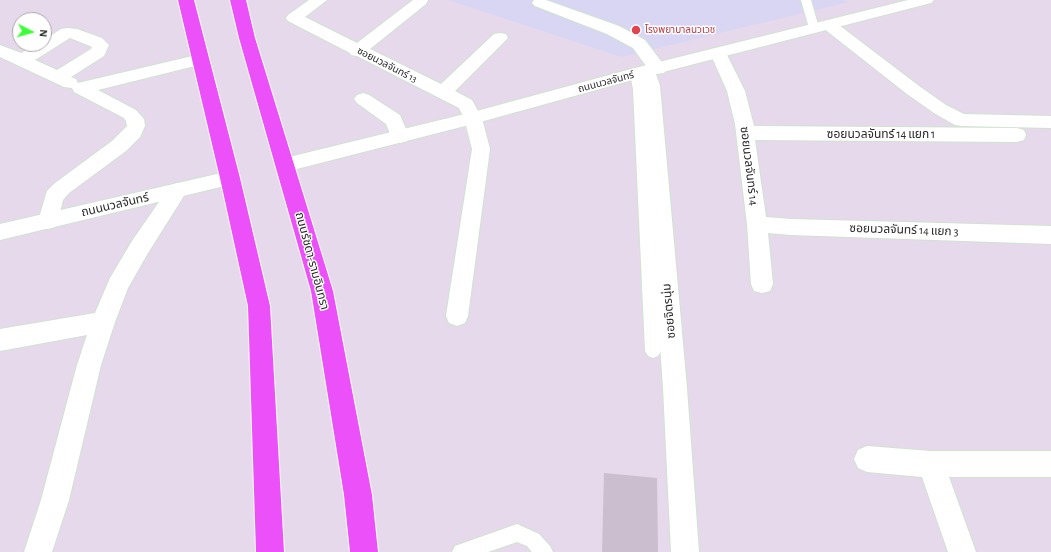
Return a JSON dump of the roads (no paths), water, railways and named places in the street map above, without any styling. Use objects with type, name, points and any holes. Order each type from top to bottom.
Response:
[{"type":"main road","points":[[186,0],[230,178],[259,306],[270,552]]},
{"type":"main road","name":"ถนนรัชดา-รามอินทรา","points":[[238,0],[322,291],[358,495],[364,552]]},
{"type":"street","name":"ซอยนวลจันทร์ 13","points":[[319,0],[294,18],[357,51],[466,104],[473,118]]},
{"type":"street","name":"ถนนนวลจันทร์","points":[[285,165],[473,118],[926,0]]},
{"type":"street","points":[[357,51],[421,1]]},
{"type":"street","points":[[540,3],[613,30],[639,44],[647,72]]},
{"type":"street","points":[[822,27],[940,109],[961,120],[1051,122]]},
{"type":"street","points":[[22,60],[67,33],[71,33],[101,45],[98,52],[58,77]]},
{"type":"street","points":[[442,93],[500,38]]},
{"type":"street","points":[[0,50],[58,77],[130,114],[134,119],[136,126],[133,132],[119,146],[62,188],[54,197],[48,221]]},
{"type":"street","name":"ซอยนวลจันทร์ 14","points":[[718,53],[736,91],[745,133],[757,224],[762,284]]},
{"type":"street","points":[[80,88],[201,59]]},
{"type":"street","name":"ซอยจิตรนุ่ม","points":[[647,72],[651,86],[674,380],[685,552]]},
{"type":"street","points":[[363,99],[394,120],[400,136]]},
{"type":"street","points":[[457,316],[481,149],[473,118]]},
{"type":"street","name":"ซอยนวลจันทร์ 14 แยก 1","points":[[745,133],[1017,135]]},
{"type":"street","name":"ถนนนวลจันทร์","points":[[0,232],[230,178]]},
{"type":"street","points":[[38,552],[55,500],[89,365],[103,322],[122,278],[176,191]]},
{"type":"street","name":"ซอยนวลจันทร์ 14 แยก 3","points":[[757,224],[791,227],[1051,235]]},
{"type":"street","points":[[0,340],[103,322]]},
{"type":"street","points":[[868,459],[931,464],[1051,464]]},
{"type":"street","points":[[931,464],[962,552]]},
{"type":"lane","points":[[806,0],[822,27]]},
{"type":"lane","points":[[647,72],[638,89],[654,351]]},
{"type":"lane","points":[[461,552],[517,534],[533,540],[544,552]]},
{"type":"place","name":"โรงพยาบาลนวเวช","points":[[636,30]]}]
